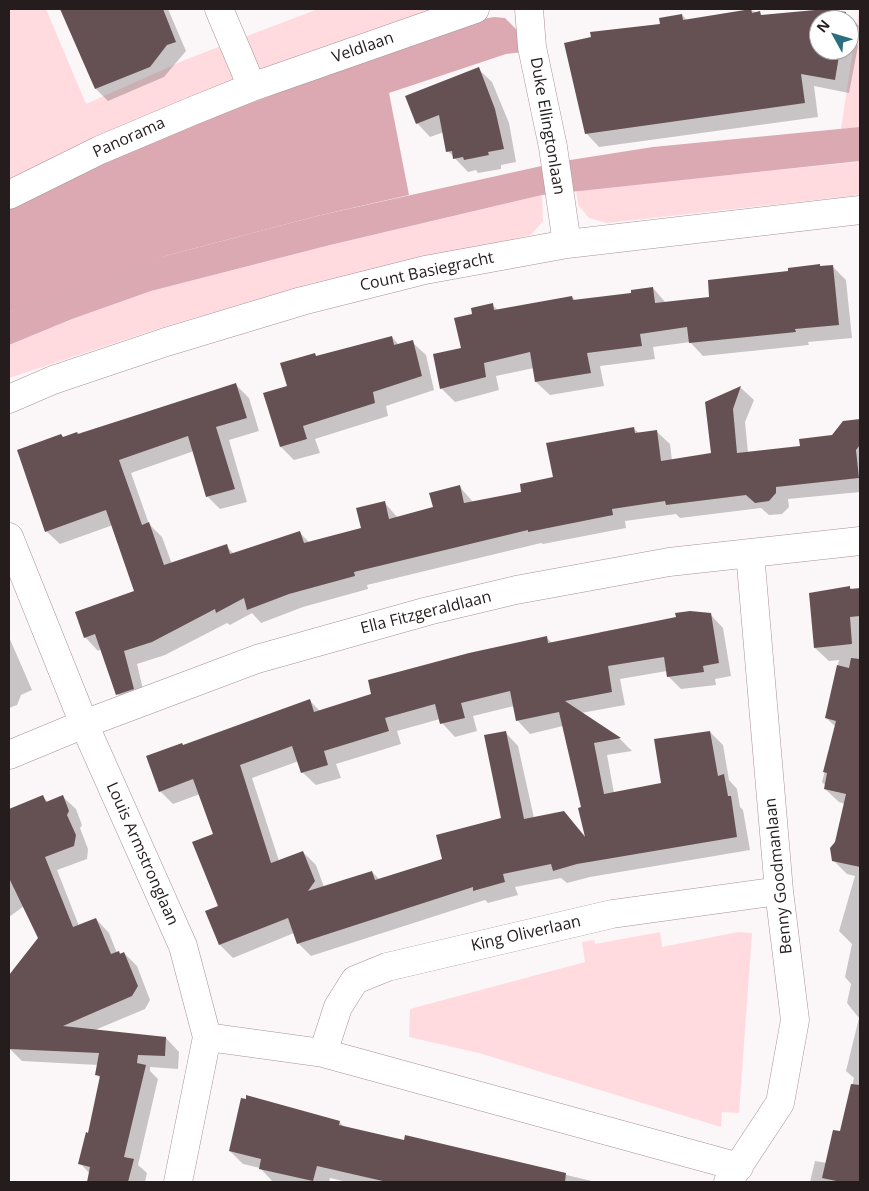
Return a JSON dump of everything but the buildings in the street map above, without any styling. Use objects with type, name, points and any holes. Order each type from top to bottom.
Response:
[{"type":"street","points":[[219,9],[252,87]]},
{"type":"street","name":"Veldlaan","points":[[252,87],[475,9]]},
{"type":"street","name":"Duke Ellingtonlaan","points":[[529,9],[532,47],[553,147],[567,244]]},
{"type":"street","name":"Panorama","points":[[9,196],[100,150],[252,87]]},
{"type":"street","name":"Count Basiegracht","points":[[9,399],[52,380],[302,301],[425,270],[567,244],[860,210]]},
{"type":"street","name":"Louis Armstronglaan","points":[[9,537],[84,724],[183,946],[207,1037],[178,1182]]},
{"type":"street","name":"Ella Fitzgeraldlaan","points":[[9,755],[84,724],[257,659],[428,611],[599,574],[669,562],[860,541]]},
{"type":"street","name":"Benny Goodmanlaan","points":[[734,1175],[780,1103],[795,1020],[779,891],[750,553]]},
{"type":"street","name":"King Oliverlaan","points":[[323,1053],[338,1007],[355,980],[387,967],[612,914],[779,891]]},
{"type":"street","points":[[207,1037],[323,1053],[734,1175]]},
{"type":"shaded area","points":[[9,9],[46,9],[86,104],[187,59],[318,9],[442,9],[9,183]]},
{"type":"shaded area","points":[[859,10],[860,194],[607,223],[589,218],[578,205],[576,190],[858,162],[857,128],[841,129],[851,60],[859,60]]},
{"type":"shaded area","points":[[494,17],[505,18],[520,33],[523,52],[506,54],[389,93],[409,195],[321,215],[169,255],[9,312],[9,209],[148,142],[365,60],[477,20]]},
{"type":"shaded area","points":[[860,127],[860,161],[542,195],[330,245],[151,291],[72,319],[9,345],[9,312],[62,289],[169,255],[321,215],[564,161],[653,147]]},
{"type":"shaded area","points":[[542,195],[543,221],[531,235],[313,283],[160,328],[9,378],[9,345],[72,319],[151,291],[330,245]]},
{"type":"shaded area","points":[[660,932],[662,947],[738,932],[752,933],[739,1113],[722,1112],[721,1127],[479,1053],[409,1037],[410,1009],[585,962],[582,942],[594,940],[595,944]]}]
